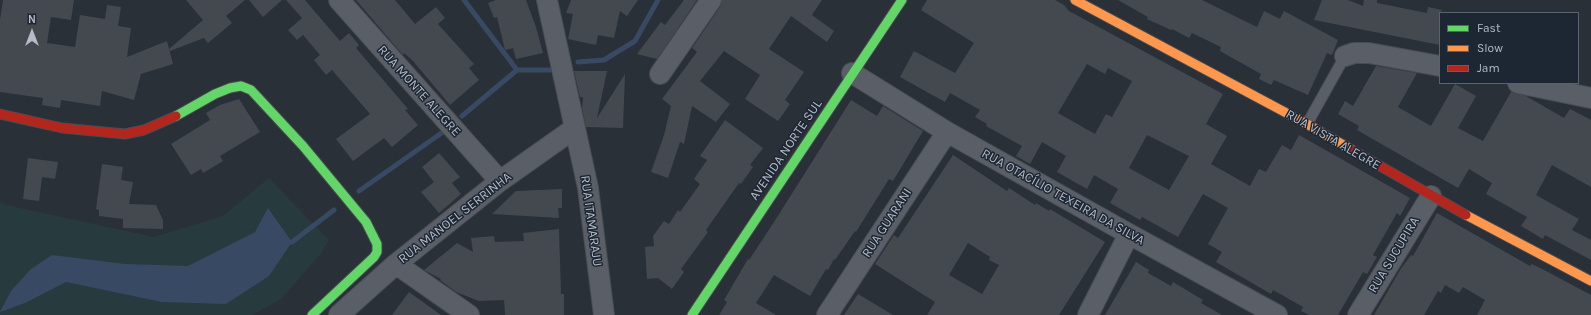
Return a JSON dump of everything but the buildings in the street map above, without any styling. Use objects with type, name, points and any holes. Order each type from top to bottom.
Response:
[{"type":"street","name":"RUA MONTE ALEGRE","points":[[339,0],[500,181]]},
{"type":"street","name":"RUA ITAMARAJU","points":[[547,0],[588,188],[604,315]]},
{"type":"street","points":[[660,74],[711,0]]},
{"type":"street","name":"AVENIDA NORTE SUL","points":[[692,315],[902,0]]},
{"type":"street","name":"RUA VISTA ALEGRE","points":[[1074,0],[1307,124],[1430,196],[1591,281]]},
{"type":"street","points":[[1344,56],[1354,53],[1369,54],[1439,66]]},
{"type":"street","name":"RUA OTACÍLIO TEXEIRA DA SILVA","points":[[852,73],[947,132],[1277,315]]},
{"type":"street","points":[[1523,84],[1591,98]]},
{"type":"street","points":[[0,114],[62,128],[125,134],[144,130],[168,120],[215,94],[230,88],[241,86],[251,90],[303,146],[366,222],[377,244],[377,252],[368,263],[312,315]]},
{"type":"street","name":"RUA MANOEL SERRINHA","points":[[340,315],[396,264],[500,181],[575,128]]},
{"type":"street","name":"RUA GUARANI","points":[[827,315],[947,132]]},
{"type":"street","name":"RUA SUCUPIRA","points":[[1358,315],[1430,196]]},
{"type":"street","points":[[1088,315],[1129,234]]},
{"type":"street","points":[[396,264],[469,315]]},
{"type":"lane","points":[[1307,124],[1344,56]]},
{"type":"green space","points":[[269,178],[329,240],[320,255],[281,299],[252,315],[0,315],[0,201],[6,205],[154,237],[223,216]]},
{"type":"water","points":[[268,208],[292,242],[269,276],[226,304],[162,302],[66,282],[25,303],[0,312],[11,291],[31,269],[52,255],[125,264],[188,266],[255,232]]},
{"type":"waterway","points":[[464,0],[517,70]]},
{"type":"waterway","points":[[578,62],[604,60],[635,41],[658,0]]},
{"type":"waterway","points":[[462,116],[517,70],[550,70]]},
{"type":"waterway","points":[[359,191],[443,132]]},
{"type":"waterway","points":[[292,242],[334,210]]},
{"type":"traffic: fast","points":[[692,315],[902,0]]},
{"type":"traffic: fast","points":[[176,116],[215,94],[230,88],[241,86],[251,90],[303,146],[366,222],[377,244],[377,252],[374,257],[312,315]]},
{"type":"traffic: slow","points":[[1075,0],[1307,124],[1352,150]]},
{"type":"traffic: slow","points":[[1466,215],[1591,281]]},
{"type":"traffic: jam","points":[[0,114],[62,128],[125,134],[144,130],[176,116]]},
{"type":"traffic: jam","points":[[1352,150],[1466,215]]}]
